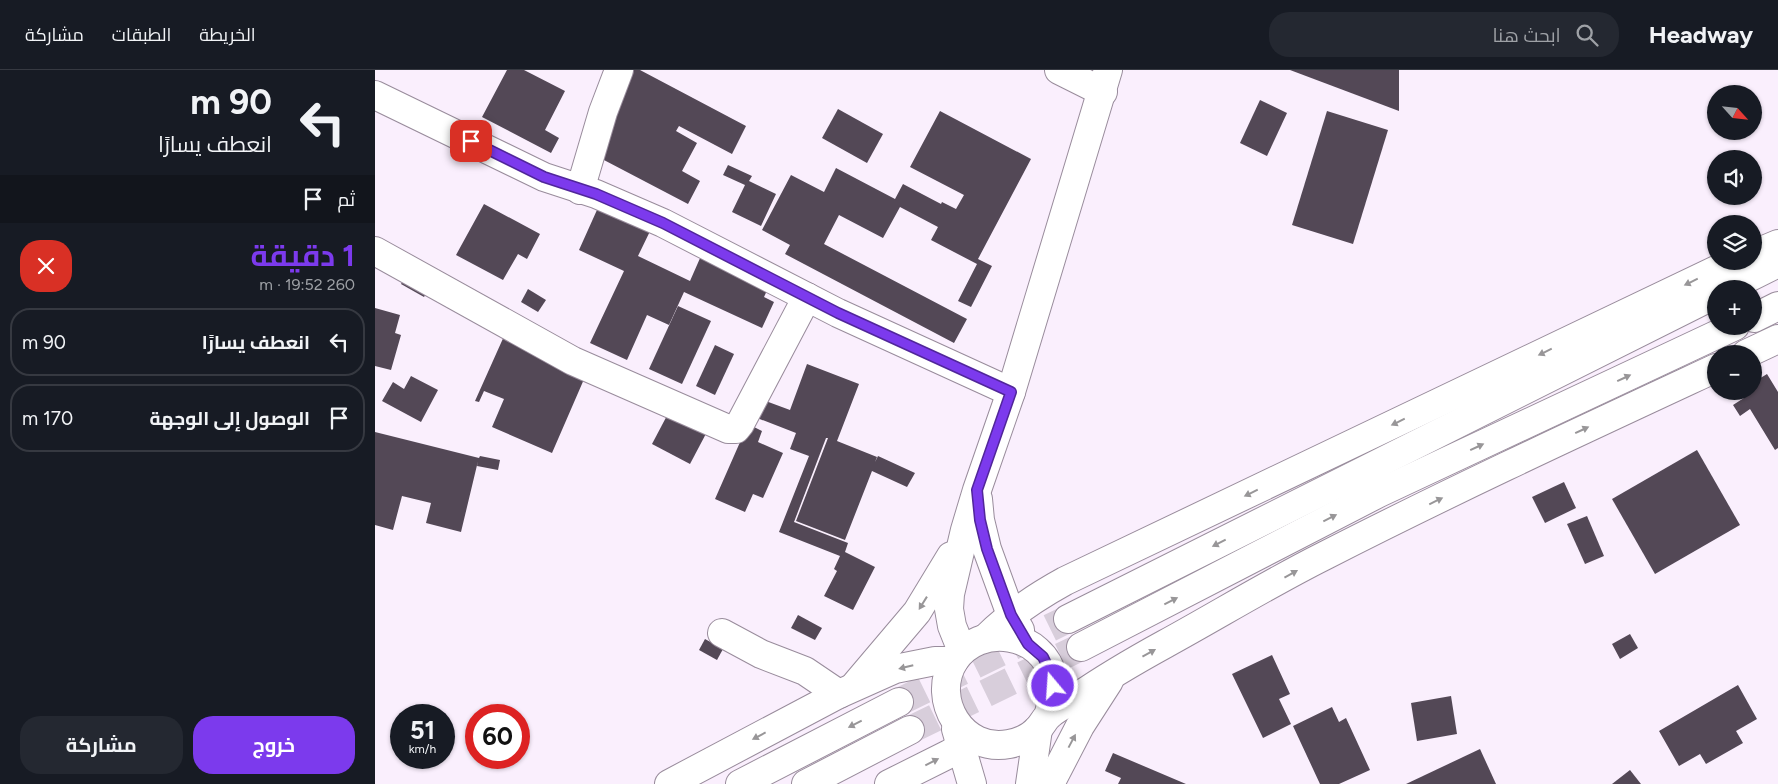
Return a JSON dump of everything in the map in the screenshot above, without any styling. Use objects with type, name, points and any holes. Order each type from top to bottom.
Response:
[{"type":"main road","points":[[580,190],[603,112],[619,70]]},
{"type":"main road","points":[[958,656],[949,609],[950,594],[965,530],[1011,392],[1106,81],[1059,70]]},
{"type":"main road","points":[[375,95],[544,177],[596,194],[663,223],[838,313],[1011,392]]},
{"type":"main road","points":[[1762,251],[1778,244]]},
{"type":"main road","points":[[375,252],[573,361],[728,429],[736,428],[743,420],[807,297]]},
{"type":"main road","points":[[1744,280],[1778,263]]},
{"type":"main road","points":[[987,638],[1011,615],[1044,593],[1065,582],[1716,270]]},
{"type":"main road","points":[[1068,619],[1707,299]]},
{"type":"main road","points":[[1762,314],[1778,306]]},
{"type":"main road","points":[[1081,648],[1379,493],[1716,335]]},
{"type":"main road","points":[[1762,346],[1778,339]]},
{"type":"main road","points":[[889,784],[968,743],[1008,744],[1029,736],[1043,722],[1115,672],[1322,557],[1533,452],[1707,372]]},
{"type":"main road","points":[[977,490],[980,520],[987,549],[1011,615],[1028,644]]},
{"type":"main road","points":[[845,692],[917,612],[965,530]]},
{"type":"main road","points":[[722,633],[761,654],[805,671],[845,692]]},
{"type":"main road","points":[[972,784],[968,743],[947,705],[945,690],[948,675],[958,656],[974,643],[987,638],[1001,636],[1015,638],[1028,644],[1043,657],[1052,676],[1054,696],[1043,722],[1030,784]]},
{"type":"main road","points":[[669,784],[845,692],[895,669],[958,656]]},
{"type":"main road","points":[[1050,784],[1080,726],[1115,672]]},
{"type":"main road","points":[[740,784],[899,702]]},
{"type":"main road","points":[[806,784],[910,730]]},
{"type":"building","points":[[507,70],[524,70],[565,91],[545,130],[559,138],[551,153],[482,117]]},
{"type":"building","points":[[622,70],[640,70],[746,126],[732,154],[679,126],[676,131],[697,143],[682,171],[700,181],[688,204],[581,148]]},
{"type":"building","points":[[1290,70],[1399,70],[1399,111]]},
{"type":"building","points":[[1260,100],[1287,113],[1267,156],[1240,143]]},
{"type":"building","points":[[838,109],[883,134],[867,163],[822,138]]},
{"type":"building","points":[[940,111],[1031,159],[978,259],[992,266],[971,307],[958,301],[977,264],[931,240],[938,227],[900,207],[883,238],[839,215],[824,244],[967,319],[954,343],[785,254],[790,245],[762,230],[791,175],[824,192],[836,168],[895,199],[903,184],[941,204],[942,202],[956,209],[964,195],[910,167]]},
{"type":"building","points":[[1327,111],[1388,130],[1353,244],[1292,225]]},
{"type":"building","points":[[728,165],[752,176],[749,181],[776,194],[761,226],[732,212],[745,185],[723,175]]},
{"type":"building","points":[[601,201],[653,225],[638,256],[690,281],[708,240],[776,271],[764,297],[774,302],[762,328],[684,292],[669,325],[647,315],[627,360],[590,343],[624,271],[579,250]]},
{"type":"building","points":[[484,204],[540,234],[527,259],[518,254],[503,280],[456,255]]},
{"type":"building","points":[[409,271],[432,284],[424,297],[401,284]]},
{"type":"building","points":[[528,289],[546,300],[538,312],[521,302]]},
{"type":"building","points":[[678,306],[711,321],[682,384],[649,369]]},
{"type":"building","points":[[375,308],[400,315],[395,333],[401,335],[391,370],[375,366]]},
{"type":"building","points":[[505,334],[588,370],[552,453],[492,427],[504,399],[484,391],[479,402],[475,401]]},
{"type":"building","points":[[715,345],[734,354],[715,395],[696,386]]},
{"type":"building","points":[[807,364],[859,384],[837,441],[877,457],[875,462],[878,456],[915,473],[907,487],[872,471],[845,540],[796,521],[828,438],[826,438],[794,522],[848,543],[845,552],[875,567],[853,610],[824,596],[837,571],[834,569],[840,556],[779,532],[809,456],[790,449],[796,433],[752,416],[763,400],[790,410]]},
{"type":"building","points":[[1767,374],[1778,392],[1778,448],[1775,450],[1750,409],[1740,416],[1733,405],[1741,400],[1762,400],[1762,377]]},
{"type":"building","points":[[411,376],[438,390],[421,422],[382,401],[393,382],[404,389]]},
{"type":"building","points":[[671,408],[709,428],[690,464],[652,444]]},
{"type":"building","points":[[748,424],[762,431],[758,442],[783,453],[763,498],[753,494],[745,512],[715,499]]},
{"type":"building","points":[[375,432],[479,458],[480,456],[500,460],[498,470],[477,466],[478,461],[461,532],[426,523],[431,503],[402,496],[393,530],[375,525]]},
{"type":"building","points":[[1697,450],[1740,525],[1655,574],[1612,499]]},
{"type":"building","points":[[1564,482],[1576,508],[1545,523],[1532,497]]},
{"type":"building","points":[[1587,516],[1604,556],[1585,564],[1567,524]]},
{"type":"building","points":[[798,615],[822,628],[815,640],[791,628]]},
{"type":"building","points":[[1630,634],[1638,648],[1620,659],[1612,644]]},
{"type":"building","points":[[705,639],[723,649],[717,660],[699,650]]},
{"type":"building","points":[[1272,655],[1290,694],[1279,699],[1291,724],[1263,738],[1232,674]]},
{"type":"building","points":[[1738,685],[1757,719],[1736,731],[1743,743],[1706,764],[1700,754],[1679,766],[1659,731]]},
{"type":"building","points":[[1451,696],[1457,734],[1417,741],[1411,703]]},
{"type":"building","points":[[1332,707],[1339,722],[1346,718],[1370,770],[1339,784],[1320,784],[1293,726]]},
{"type":"building","points":[[1480,749],[1496,784],[1406,784]]},
{"type":"building","points":[[1113,753],[1186,784],[1118,784],[1121,778],[1105,771]]},
{"type":"building","points":[[1630,770],[1641,784],[1612,784]]},
{"type":"tunnel","points":[[899,702],[1068,619]]},
{"type":"tunnel","points":[[910,730],[1081,647]]},
{"type":"route","points":[[471,141],[544,177],[596,194],[663,223],[838,313],[1011,392],[977,490],[980,520],[987,549],[1011,615],[1028,644],[1043,657],[1052,676],[1053,686]]}]
